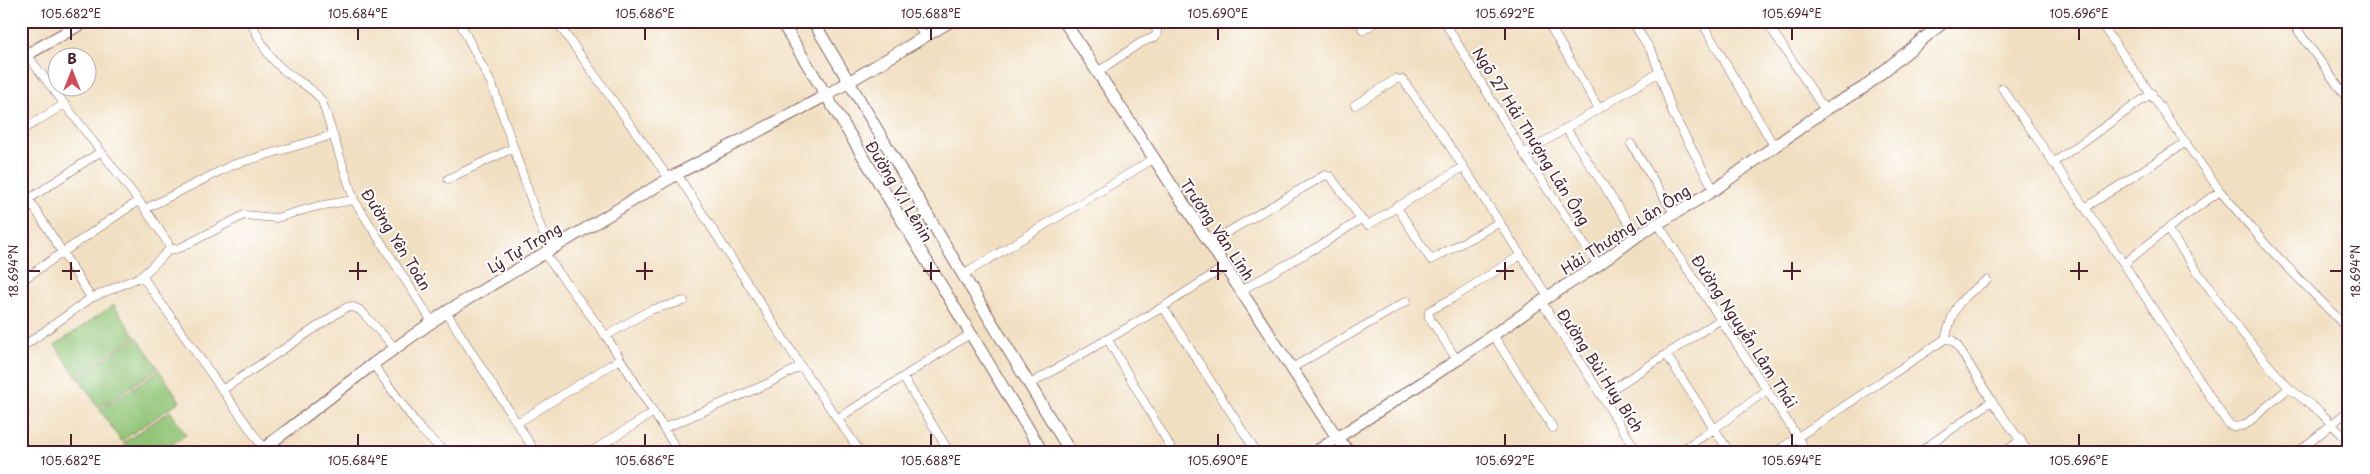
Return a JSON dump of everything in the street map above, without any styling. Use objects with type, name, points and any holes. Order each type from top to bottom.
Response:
[{"type":"street","points":[[86,21],[24,56],[145,209],[168,243],[169,250]]},
{"type":"street","name":"Đường Yên Toàn","points":[[250,21],[272,59],[317,94],[326,109],[354,200],[433,323]]},
{"type":"street","points":[[459,21],[487,74],[549,250],[606,336],[679,453]]},
{"type":"street","points":[[556,21],[674,177],[861,453]]},
{"type":"street","name":"Đường V.I Lênin","points":[[781,21],[1043,453]]},
{"type":"street","name":"Đường V.I Lênin","points":[[813,21],[1071,453]]},
{"type":"street","points":[[915,21],[925,37]]},
{"type":"street","points":[[848,82],[951,21]]},
{"type":"street","name":"Trương Văn Lĩnh","points":[[1064,21],[1096,74],[1242,290],[1338,438],[1350,453]]},
{"type":"street","points":[[1096,74],[1140,44],[1155,37],[1157,32],[1153,21]]},
{"type":"street","points":[[1358,21],[1364,30],[1378,21]]},
{"type":"street","name":"Ngõ 27 Hải Thượng Lãn Ông","points":[[1444,21],[1524,154],[1598,265]]},
{"type":"street","points":[[1547,21],[1599,109]]},
{"type":"street","points":[[1632,21],[1653,54],[1673,114],[1714,190]]},
{"type":"street","points":[[1701,21],[1774,146]]},
{"type":"street","points":[[1766,21],[1825,110]]},
{"type":"street","name":"Hải Thượng Lãn Ông","points":[[1314,453],[1457,360],[1544,299],[1598,265],[1637,236],[1714,190],[1825,110],[1863,88],[1945,21]]},
{"type":"street","points":[[2099,21],[2220,191],[2269,248],[2349,330]]},
{"type":"street","points":[[2291,21],[2349,101]]},
{"type":"street","points":[[1524,154],[1659,72]]},
{"type":"street","name":"Đường Bùi Huy Bích","points":[[1355,106],[1396,79],[1402,79],[1522,255],[1544,299],[1638,453]]},
{"type":"street","name":"Lý Tự Trọng","points":[[261,451],[373,364],[446,312],[674,177],[848,82]]},
{"type":"street","points":[[2002,88],[2124,264],[2230,426],[2234,427],[2244,424],[2289,388]]},
{"type":"street","points":[[2053,162],[2152,93]]},
{"type":"street","points":[[21,131],[63,105]]},
{"type":"street","points":[[1566,130],[1637,236]]},
{"type":"street","points":[[145,209],[232,165],[333,134]]},
{"type":"street","points":[[2085,208],[2186,142]]},
{"type":"street","points":[[1631,144],[1674,213]]},
{"type":"street","points":[[448,179],[513,148]]},
{"type":"street","points":[[91,298],[30,202],[30,197],[100,152]]},
{"type":"street","points":[[963,275],[1153,159]]},
{"type":"street","points":[[1209,243],[1326,175],[1331,177],[1365,224],[1372,224],[1396,206],[1463,167]]},
{"type":"street","points":[[2124,264],[2167,229],[2220,191]]},
{"type":"street","points":[[21,348],[91,298],[142,276],[169,250],[180,248],[244,215],[276,218],[318,206],[354,200]]},
{"type":"street","points":[[21,281],[138,201]]},
{"type":"street","points":[[1396,206],[1431,260],[1500,222]]},
{"type":"street","points":[[1242,290],[1326,242],[1338,232],[1361,219]]},
{"type":"street","name":"Đường Nguyễn Lâm Thái","points":[[1658,224],[1808,453]]},
{"type":"street","points":[[2167,229],[2230,317],[2289,388],[2303,398],[2349,442]]},
{"type":"street","points":[[1457,360],[1429,317],[1429,311],[1522,255]]},
{"type":"street","points":[[1030,384],[1163,307],[1226,266]]},
{"type":"street","points":[[142,276],[222,390],[261,451]]},
{"type":"street","points":[[1945,339],[1951,314],[1968,293],[1987,280]]},
{"type":"street","points":[[606,336],[650,310],[684,300]]},
{"type":"street","points":[[1292,368],[1407,301]]},
{"type":"street","points":[[222,390],[347,308],[353,307],[360,310],[396,349]]},
{"type":"street","points":[[1163,307],[1257,453]]},
{"type":"street","points":[[446,312],[536,453]]},
{"type":"street","points":[[1602,396],[1721,319]]},
{"type":"street","points":[[837,419],[970,334]]},
{"type":"street","points":[[1493,335],[1553,428]]},
{"type":"street","points":[[1774,453],[1945,339],[1952,340],[1957,345],[1992,401],[2029,453]]},
{"type":"street","points":[[1108,340],[1174,453]]},
{"type":"street","points":[[1666,354],[1730,453]]},
{"type":"street","points":[[518,423],[620,359]]},
{"type":"street","points":[[373,364],[421,430],[446,453]]},
{"type":"street","points":[[664,428],[767,384],[801,366]]},
{"type":"street","points":[[903,377],[950,453]]},
{"type":"street","points":[[1676,453],[1714,429],[1767,390]]},
{"type":"street","points":[[1918,453],[1992,401]]},
{"type":"street","points":[[2297,453],[2349,410]]},
{"type":"street","points":[[589,453],[654,412]]},
{"type":"street","points":[[2003,453],[2021,440]]},
{"type":"green space","points":[[114,305],[135,336],[76,376],[55,345]]},
{"type":"green space","points":[[137,337],[158,368],[99,408],[78,377]]},
{"type":"green space","points":[[159,370],[180,401],[121,441],[100,410]]},
{"type":"green space","points":[[170,411],[186,435],[159,453],[130,453],[123,443]]}]
